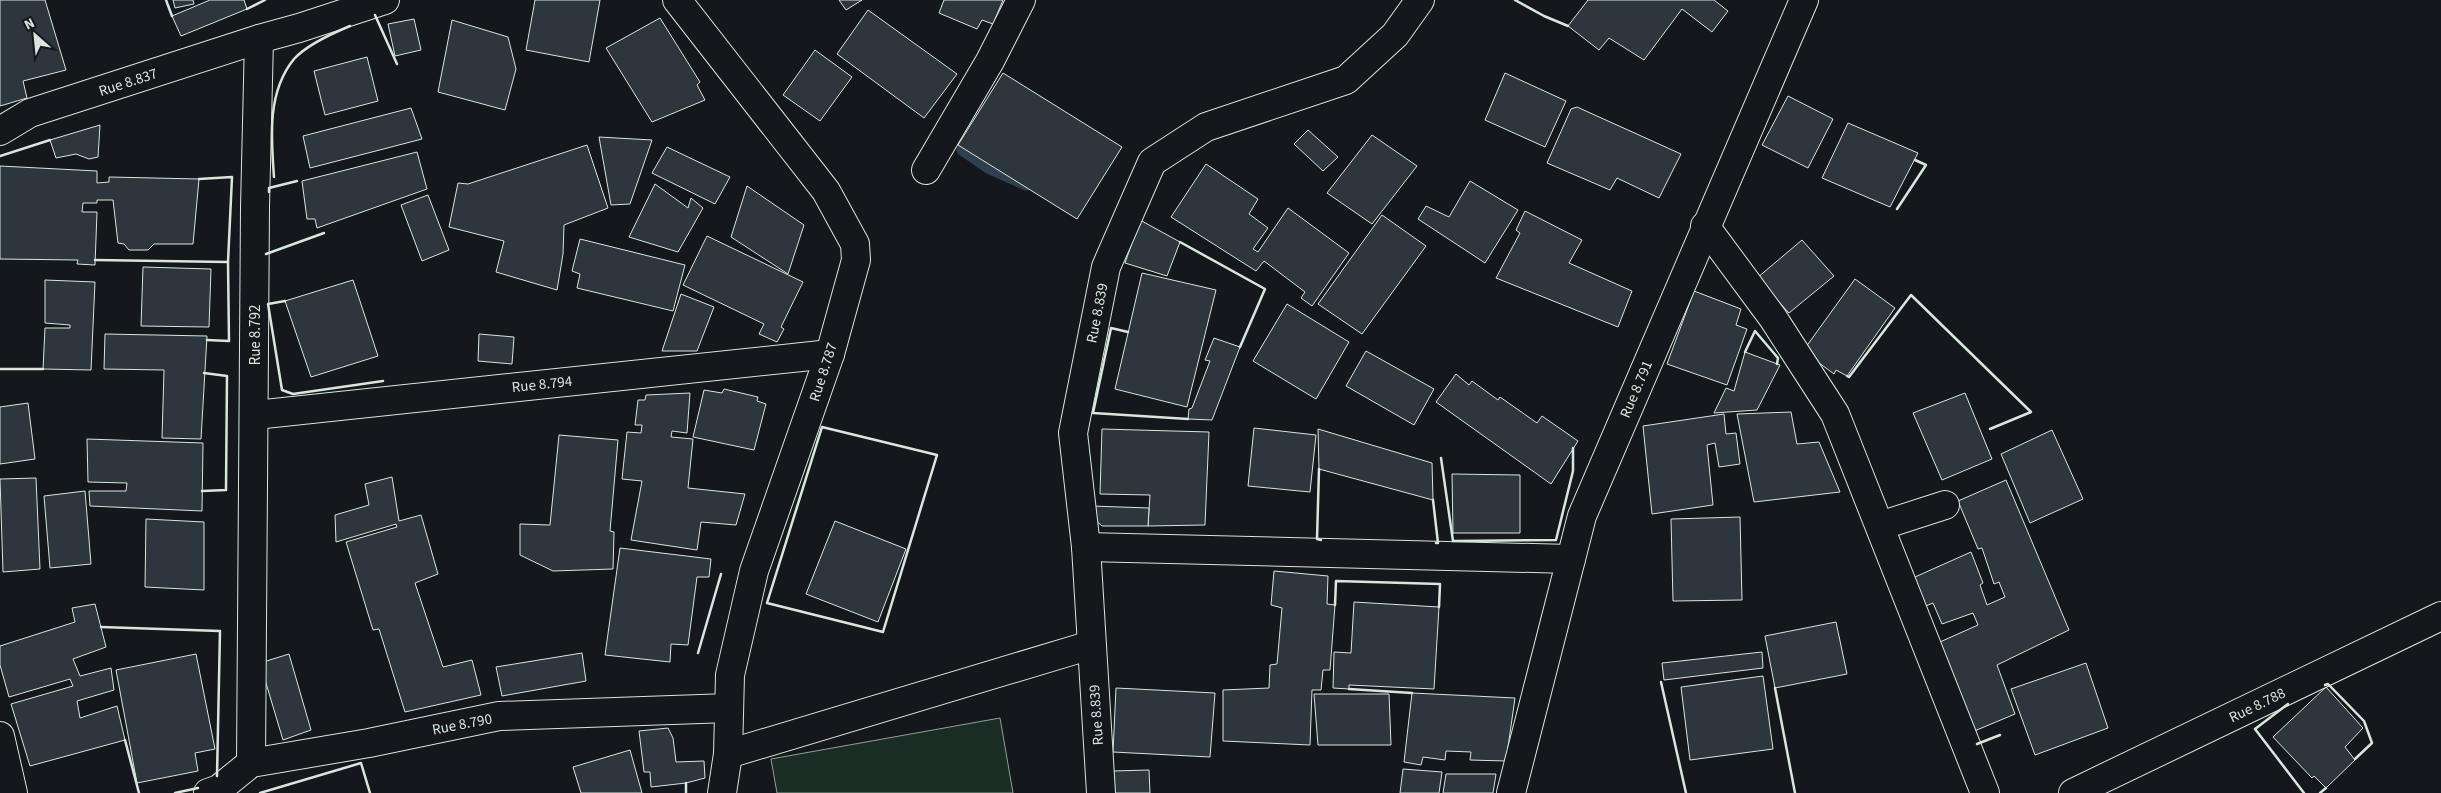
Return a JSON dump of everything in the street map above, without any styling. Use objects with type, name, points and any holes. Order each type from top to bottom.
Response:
[{"type":"street","points":[[259,39],[385,0]]},
{"type":"street","name":"Rue 8.787","points":[[677,0],[826,190],[855,244],[856,260],[830,354],[754,571],[730,675],[728,754],[722,793]]},
{"type":"street","points":[[926,170],[990,61],[1021,0]]},
{"type":"street","name":"Rue 8.839","points":[[1101,793],[1086,547],[1073,433],[1106,267],[1152,162],[1206,127],[1346,80],[1395,34],[1420,0]]},
{"type":"street","name":"Rue 8.791","points":[[1511,793],[1582,516],[1804,0]]},
{"type":"street","name":"Rue 8.837","points":[[0,131],[30,113],[259,39]]},
{"type":"street","name":"Rue 8.792","points":[[251,763],[255,207],[259,39]]},
{"type":"street","points":[[1706,226],[1773,318],[1835,414],[1985,793]]},
{"type":"street","name":"Rue 8.794","points":[[255,414],[830,354]]},
{"type":"street","points":[[1880,526],[1945,505]]},
{"type":"street","points":[[1086,547],[1571,560]]},
{"type":"street","name":"Rue 8.788","points":[[2073,793],[2441,616]]},
{"type":"street","points":[[728,754],[1091,645]]},
{"type":"street","name":"Rue 8.790","points":[[208,793],[219,789],[251,763],[498,716],[729,708]]},
{"type":"street","points":[[0,736],[13,793]]},
{"type":"green space","points":[[1000,718],[1013,793],[777,793],[771,759]]},
{"type":"building","points":[[0,0],[45,0],[66,70],[23,81],[27,98],[0,106]]},
{"type":"building","points":[[173,0],[193,0],[194,4],[175,8]]},
{"type":"building","points":[[210,0],[244,0],[247,9],[181,36],[172,16]]},
{"type":"building","points":[[535,0],[600,0],[589,62],[526,50]]},
{"type":"building","points":[[839,0],[862,0],[846,10]]},
{"type":"building","points":[[944,0],[1003,0],[993,24],[982,20],[977,29],[939,13]]},
{"type":"building","points":[[1588,0],[1714,0],[1728,11],[1712,32],[1682,9],[1644,60],[1609,38],[1599,50],[1568,26]]},
{"type":"building","points":[[868,10],[957,74],[924,118],[837,54]]},
{"type":"building","points":[[660,18],[700,82],[697,85],[705,100],[652,122],[606,48]]},
{"type":"building","points":[[414,19],[421,50],[395,56],[388,24]]},
{"type":"building","points":[[452,20],[508,37],[516,69],[505,110],[438,92]]},
{"type":"building","points":[[815,50],[852,77],[820,121],[783,95]]},
{"type":"building","points":[[367,57],[378,101],[325,115],[314,71]]},
{"type":"building","points":[[1003,73],[1122,147],[1077,219],[958,145]]},
{"type":"building","points":[[1505,73],[1566,101],[1545,147],[1485,120]]},
{"type":"building","points":[[1788,96],[1833,119],[1808,168],[1762,145]]},
{"type":"building","points":[[1577,107],[1681,154],[1659,198],[1617,178],[1610,190],[1547,163],[1571,109]]},
{"type":"building","points":[[411,108],[422,139],[310,168],[303,136]]},
{"type":"building","points":[[1848,123],[1918,153],[1890,207],[1822,178]]},
{"type":"building","points":[[100,125],[98,157],[89,159],[76,154],[56,158],[50,140]]},
{"type":"building","points":[[1308,130],[1338,157],[1323,171],[1294,144]]},
{"type":"building","points":[[1372,135],[1417,166],[1372,224],[1327,193]]},
{"type":"building","points":[[599,137],[652,140],[630,204],[611,205]]},
{"type":"building","points":[[587,145],[608,208],[564,225],[563,254],[557,290],[496,272],[504,241],[449,227],[458,183],[468,184]]},
{"type":"building","points":[[667,147],[730,177],[715,204],[652,173]]},
{"type":"building","points":[[417,152],[427,189],[317,228],[315,219],[307,219],[302,181]]},
{"type":"building","points":[[1206,164],[1258,199],[1249,214],[1268,228],[1253,249],[1258,252],[1288,208],[1349,253],[1312,306],[1301,298],[1305,292],[1264,261],[1256,271],[1171,217]]},
{"type":"building","points":[[0,166],[97,171],[97,183],[109,182],[109,177],[199,179],[193,244],[154,244],[148,250],[129,250],[124,244],[118,243],[113,200],[97,200],[97,203],[83,203],[82,212],[97,212],[95,265],[77,264],[78,260],[0,259]]},
{"type":"building","points":[[1470,181],[1518,210],[1485,263],[1418,219],[1426,206],[1449,217]]},
{"type":"building","points":[[655,184],[688,208],[691,198],[703,208],[678,252],[629,237]]},
{"type":"building","points":[[747,186],[804,225],[788,274],[731,237]]},
{"type":"building","points":[[428,195],[449,250],[422,261],[401,205]]},
{"type":"building","points":[[1525,211],[1582,240],[1569,263],[1632,291],[1618,327],[1496,278],[1520,233],[1516,230]]},
{"type":"building","points":[[1382,215],[1426,246],[1362,334],[1318,304]]},
{"type":"building","points":[[1140,220],[1180,242],[1167,276],[1125,263]]},
{"type":"building","points":[[707,236],[803,282],[781,327],[784,329],[777,342],[759,334],[764,324],[683,285]]},
{"type":"building","points":[[580,239],[685,265],[673,311],[577,288],[580,274],[572,271]]},
{"type":"building","points":[[1802,240],[1834,276],[1789,313],[1757,278]]},
{"type":"building","points":[[143,267],[211,269],[209,327],[141,326]]},
{"type":"building","points":[[1142,273],[1216,290],[1187,407],[1115,389]]},
{"type":"building","points":[[1855,279],[1895,308],[1847,376],[1836,370],[1834,374],[1803,351]]},
{"type":"building","points":[[45,280],[95,282],[91,370],[43,369],[45,328],[70,328],[70,325],[45,323]]},
{"type":"building","points":[[353,280],[378,356],[311,377],[285,301]]},
{"type":"building","points":[[1694,291],[1741,309],[1736,325],[1747,329],[1727,385],[1667,364]]},
{"type":"building","points":[[681,294],[714,307],[697,351],[662,351]]},
{"type":"building","points":[[1287,304],[1349,342],[1316,399],[1253,361]]},
{"type":"building","points":[[105,334],[207,336],[201,439],[162,438],[164,370],[104,369]]},
{"type":"building","points":[[479,334],[514,337],[512,364],[478,361]]},
{"type":"building","points":[[1214,338],[1240,347],[1212,420],[1188,419],[1189,409],[1192,408],[1210,361],[1205,360]]},
{"type":"building","points":[[1366,351],[1434,389],[1414,425],[1346,386]]},
{"type":"building","points":[[1745,352],[1780,365],[1757,410],[1714,413],[1726,388],[1734,391]]},
{"type":"building","points":[[1456,374],[1469,385],[1472,381],[1498,400],[1500,397],[1537,423],[1542,416],[1578,441],[1551,484],[1436,402]]},
{"type":"building","points":[[724,389],[758,397],[757,401],[766,404],[754,450],[693,437],[704,390],[722,393]]},
{"type":"building","points":[[690,393],[687,433],[672,431],[671,437],[693,439],[688,488],[745,494],[736,525],[701,522],[697,550],[631,540],[642,481],[622,479],[627,432],[641,433],[642,425],[635,425],[638,400],[645,400],[646,395]]},
{"type":"building","points":[[1965,393],[1992,459],[1942,480],[1913,413]]},
{"type":"building","points":[[28,403],[35,459],[0,464],[0,407]]},
{"type":"building","points":[[1791,412],[1797,444],[1819,442],[1840,492],[1754,502],[1737,414]]},
{"type":"building","points":[[1724,414],[1726,434],[1736,433],[1740,464],[1719,467],[1715,443],[1707,445],[1713,505],[1652,514],[1643,426]]},
{"type":"building","points":[[1254,428],[1316,435],[1310,492],[1248,486]]},
{"type":"building","points":[[1102,429],[1209,432],[1205,525],[1148,526],[1150,495],[1100,494]]},
{"type":"building","points":[[1318,429],[1432,463],[1433,500],[1319,469]]},
{"type":"building","points":[[2052,430],[2083,499],[2030,523],[2001,454]]},
{"type":"building","points":[[559,435],[618,440],[610,531],[614,532],[613,569],[553,571],[520,555],[520,524],[550,525]]},
{"type":"building","points":[[87,439],[203,443],[202,511],[90,506],[89,491],[126,491],[127,483],[88,482]]},
{"type":"building","points":[[1452,474],[1520,475],[1520,533],[1453,533]]},
{"type":"building","points":[[392,477],[399,521],[421,515],[438,574],[415,583],[443,667],[472,660],[481,695],[405,712],[379,629],[373,630],[346,542],[397,527],[396,524],[336,542],[335,515],[369,505],[365,484]]},
{"type":"building","points":[[36,478],[40,569],[3,572],[0,479]]},
{"type":"building","points":[[2006,480],[2069,630],[1997,665],[2015,714],[1972,732],[1931,646],[1978,625],[1973,613],[1942,624],[1933,603],[1918,609],[1906,581],[1971,552],[1983,583],[1980,585],[1987,605],[2005,597],[1999,582],[1994,584],[1982,548],[1978,549],[1958,501]]},
{"type":"building","points":[[85,491],[91,564],[50,568],[44,496]]},
{"type":"building","points":[[1092,506],[1149,508],[1148,526],[1102,526],[1093,518]]},
{"type":"building","points":[[1740,517],[1742,600],[1673,601],[1671,519]]},
{"type":"building","points":[[146,519],[204,522],[204,590],[145,587]]},
{"type":"building","points":[[835,521],[906,549],[878,622],[806,594]]},
{"type":"building","points":[[620,548],[711,559],[709,577],[697,577],[688,645],[671,644],[670,662],[605,655]]},
{"type":"building","points":[[1274,571],[1328,576],[1327,604],[1335,605],[1330,670],[1323,670],[1321,690],[1312,690],[1310,745],[1223,741],[1223,690],[1269,688],[1270,665],[1277,664],[1282,608],[1271,605]]},
{"type":"building","points":[[1354,602],[1439,607],[1434,689],[1349,685],[1349,689],[1333,688],[1334,652],[1351,653]]},
{"type":"building","points":[[95,604],[106,647],[73,659],[80,676],[111,668],[114,690],[77,701],[80,718],[117,706],[125,740],[30,766],[11,704],[73,686],[70,679],[9,697],[0,665],[0,646],[75,622],[72,608]]},
{"type":"building","points":[[1836,622],[1847,674],[1775,688],[1765,636]]},
{"type":"building","points":[[1762,652],[1763,668],[1664,680],[1662,663]]},
{"type":"building","points":[[582,653],[586,681],[502,696],[496,667]]},
{"type":"building","points":[[196,654],[215,749],[195,753],[198,771],[137,783],[116,670]]},
{"type":"building","points":[[289,654],[311,730],[283,740],[260,663]]},
{"type":"building","points":[[2086,663],[2108,728],[2035,755],[2011,689]]},
{"type":"building","points":[[1763,676],[1773,749],[1690,760],[1681,687]]},
{"type":"building","points":[[2326,687],[2363,728],[2345,747],[2355,760],[2326,788],[2314,776],[2312,778],[2273,737]]},
{"type":"building","points":[[1116,688],[1215,693],[1210,757],[1113,752]]},
{"type":"building","points":[[1412,693],[1515,698],[1506,761],[1470,760],[1471,752],[1446,751],[1445,760],[1423,757],[1421,765],[1404,762]]},
{"type":"building","points":[[1314,694],[1389,694],[1391,745],[1318,745]]},
{"type":"building","points":[[668,728],[673,738],[676,762],[704,761],[705,778],[686,783],[651,787],[650,772],[644,772],[639,731]]},
{"type":"building","points":[[630,750],[642,793],[581,793],[573,767]]},
{"type":"building","points":[[1403,769],[1442,772],[1439,793],[1400,793]]},
{"type":"building","points":[[1149,770],[1150,793],[1114,793],[1113,771]]},
{"type":"building","points":[[1446,774],[1496,774],[1493,793],[1443,793]]},
{"type":"waterway","points":[[962,150],[988,168],[1026,185]]},
{"type":"wall","points":[[166,0],[172,16]]},
{"type":"wall","points":[[247,9],[265,0]]},
{"type":"wall","points":[[1515,0],[1544,16],[1568,26]]},
{"type":"wall","points":[[375,15],[397,64]]},
{"type":"wall","points":[[274,177],[273,115],[275,100],[285,72],[294,59],[305,49],[350,26]]},
{"type":"wall","points":[[0,156],[50,140]]},
{"type":"wall","points":[[1897,209],[1926,165],[1915,160]]},
{"type":"wall","points":[[95,260],[228,262],[232,177],[199,179]]},
{"type":"wall","points":[[269,192],[269,188],[297,181]]},
{"type":"wall","points":[[266,254],[324,233]]},
{"type":"wall","points":[[1180,242],[1265,289],[1240,347]]},
{"type":"wall","points":[[207,340],[229,341],[228,262]]},
{"type":"wall","points":[[1847,376],[1849,377],[1911,295],[2031,412],[1990,429]]},
{"type":"wall","points":[[285,301],[268,304],[282,390],[293,394],[383,381]]},
{"type":"wall","points":[[1128,332],[1111,328],[1093,413],[1188,419]]},
{"type":"wall","points":[[1745,352],[1755,331],[1778,358],[1777,364]]},
{"type":"wall","points":[[0,369],[43,369]]},
{"type":"wall","points":[[202,491],[226,490],[227,376],[204,373]]},
{"type":"wall","points":[[822,427],[937,455],[883,632],[767,603],[822,427]]},
{"type":"wall","points":[[1441,458],[1453,541],[1556,540],[1573,471],[1573,448]]},
{"type":"wall","points":[[1319,469],[1317,539],[1321,540]]},
{"type":"wall","points":[[1433,500],[1438,543],[1436,543]]},
{"type":"wall","points":[[698,653],[721,574]]},
{"type":"wall","points":[[1335,605],[1336,581],[1440,584],[1439,607]]},
{"type":"wall","points":[[101,627],[220,631],[217,776]]},
{"type":"wall","points":[[1661,682],[1686,793]]},
{"type":"wall","points":[[2325,685],[2328,684],[2364,721],[2372,743],[2355,759]]},
{"type":"wall","points":[[1775,688],[1795,793]]},
{"type":"wall","points":[[1349,689],[1412,693]]},
{"type":"wall","points":[[2288,704],[2255,729],[2304,793]]},
{"type":"wall","points":[[1977,744],[2000,735]]},
{"type":"wall","points":[[125,740],[139,793]]},
{"type":"wall","points":[[260,793],[361,763],[370,793]]},
{"type":"wall","points":[[686,783],[686,793]]},
{"type":"wall","points":[[175,793],[198,788]]},
{"type":"wall","points":[[2320,793],[2326,788]]}]
